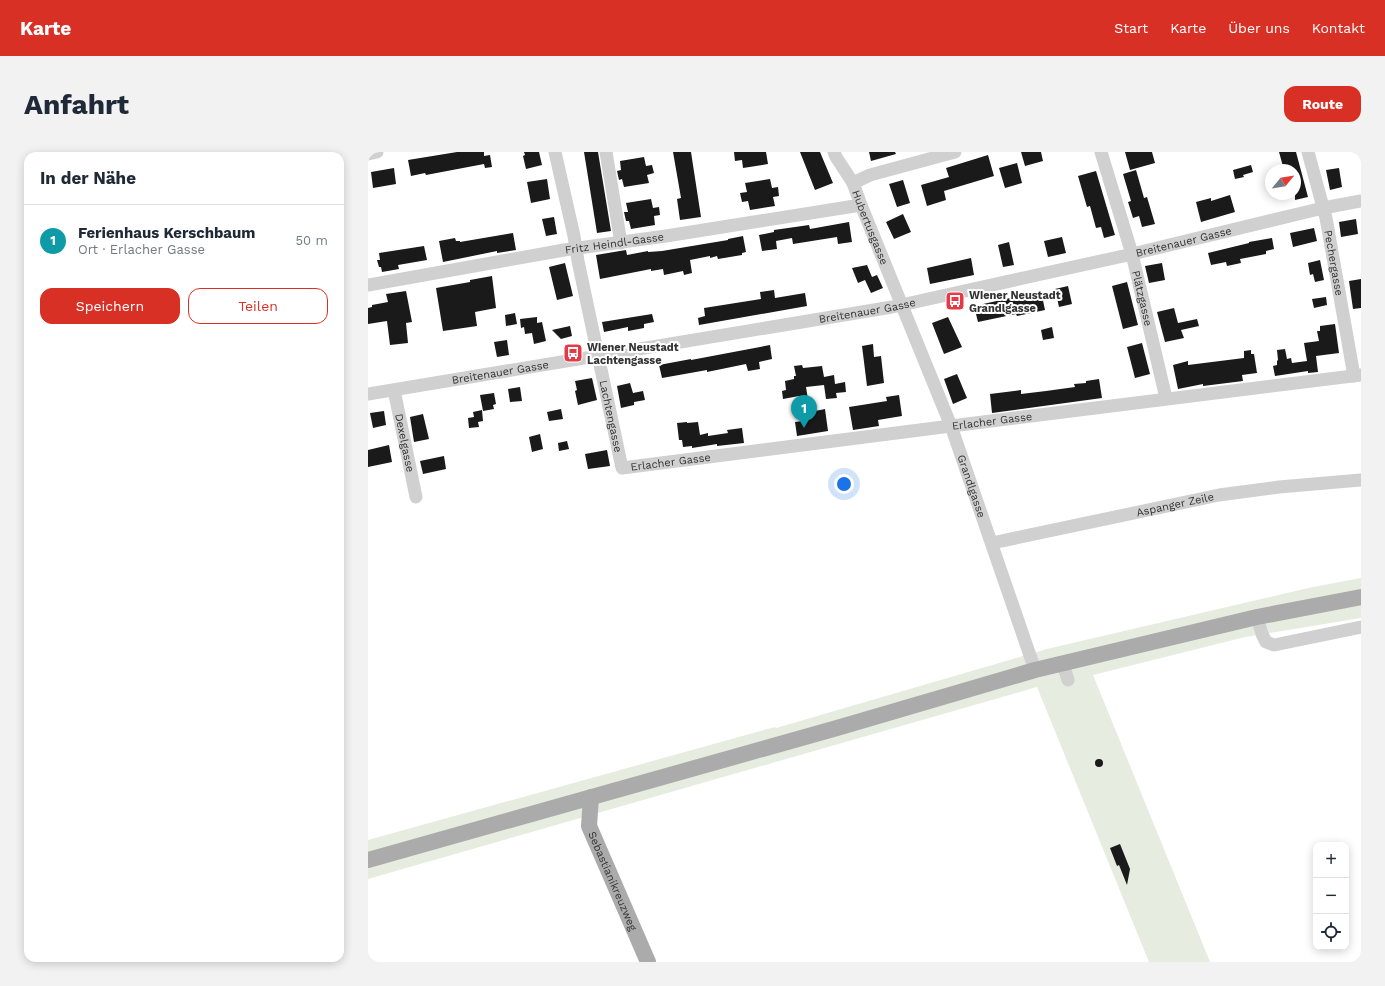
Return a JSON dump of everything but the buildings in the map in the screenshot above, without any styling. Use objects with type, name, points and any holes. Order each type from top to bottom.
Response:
[{"type":"main road","points":[[368,860],[1035,670],[1257,617],[1361,597]]},
{"type":"main road","name":"Sebastianikreuzweg","points":[[591,797],[589,826],[648,962]]},
{"type":"main road","points":[[572,802],[589,826]]},
{"type":"street","points":[[368,154],[377,152]]},
{"type":"street","name":"Lachtengasse","points":[[555,152],[622,468]]},
{"type":"street","points":[[606,152],[621,243]]},
{"type":"street","name":"Hubertusgasse","points":[[834,152],[854,183],[861,205],[902,305]]},
{"type":"street","points":[[854,183],[870,175],[954,152]]},
{"type":"street","name":"Plätzgasse","points":[[1101,152],[1132,254],[1166,398]]},
{"type":"street","name":"Pechergasse","points":[[1308,152],[1323,208],[1358,375]]},
{"type":"street","name":"Breitenauer Gasse","points":[[368,394],[902,305],[1132,254],[1323,208],[1361,201]]},
{"type":"street","name":"Fritz Heindl-Gasse","points":[[368,285],[564,250],[621,243],[861,205]]},
{"type":"street","name":"Grandlgasse","points":[[902,305],[951,426],[1035,670]]},
{"type":"street","name":"Erlacher Gasse","points":[[622,468],[1166,398],[1358,375]]},
{"type":"street","name":"Dexelgasse","points":[[394,390],[416,497]]},
{"type":"street","name":"Aspanger Zeile","points":[[992,543],[1219,495],[1279,487],[1361,480]]},
{"type":"street","points":[[1257,617],[1266,642],[1274,645],[1361,627]]},
{"type":"street","points":[[1063,664],[1068,680]]},
{"type":"shaded area","points":[[1361,578],[1361,618],[1245,637],[1093,675],[1210,962],[1149,962],[1037,687],[368,879],[368,840],[775,727],[776,728],[1047,649],[1313,587]]},
{"type":"place","name":"Wiener Neustadt Grandlgasse","points":[[955,301]]},
{"type":"place","name":"Wiener Neustadt Lachtengasse","points":[[573,353]]},
{"type":"place","name":"Ferienhaus Kerschbaum","points":[[804,428]]}]
